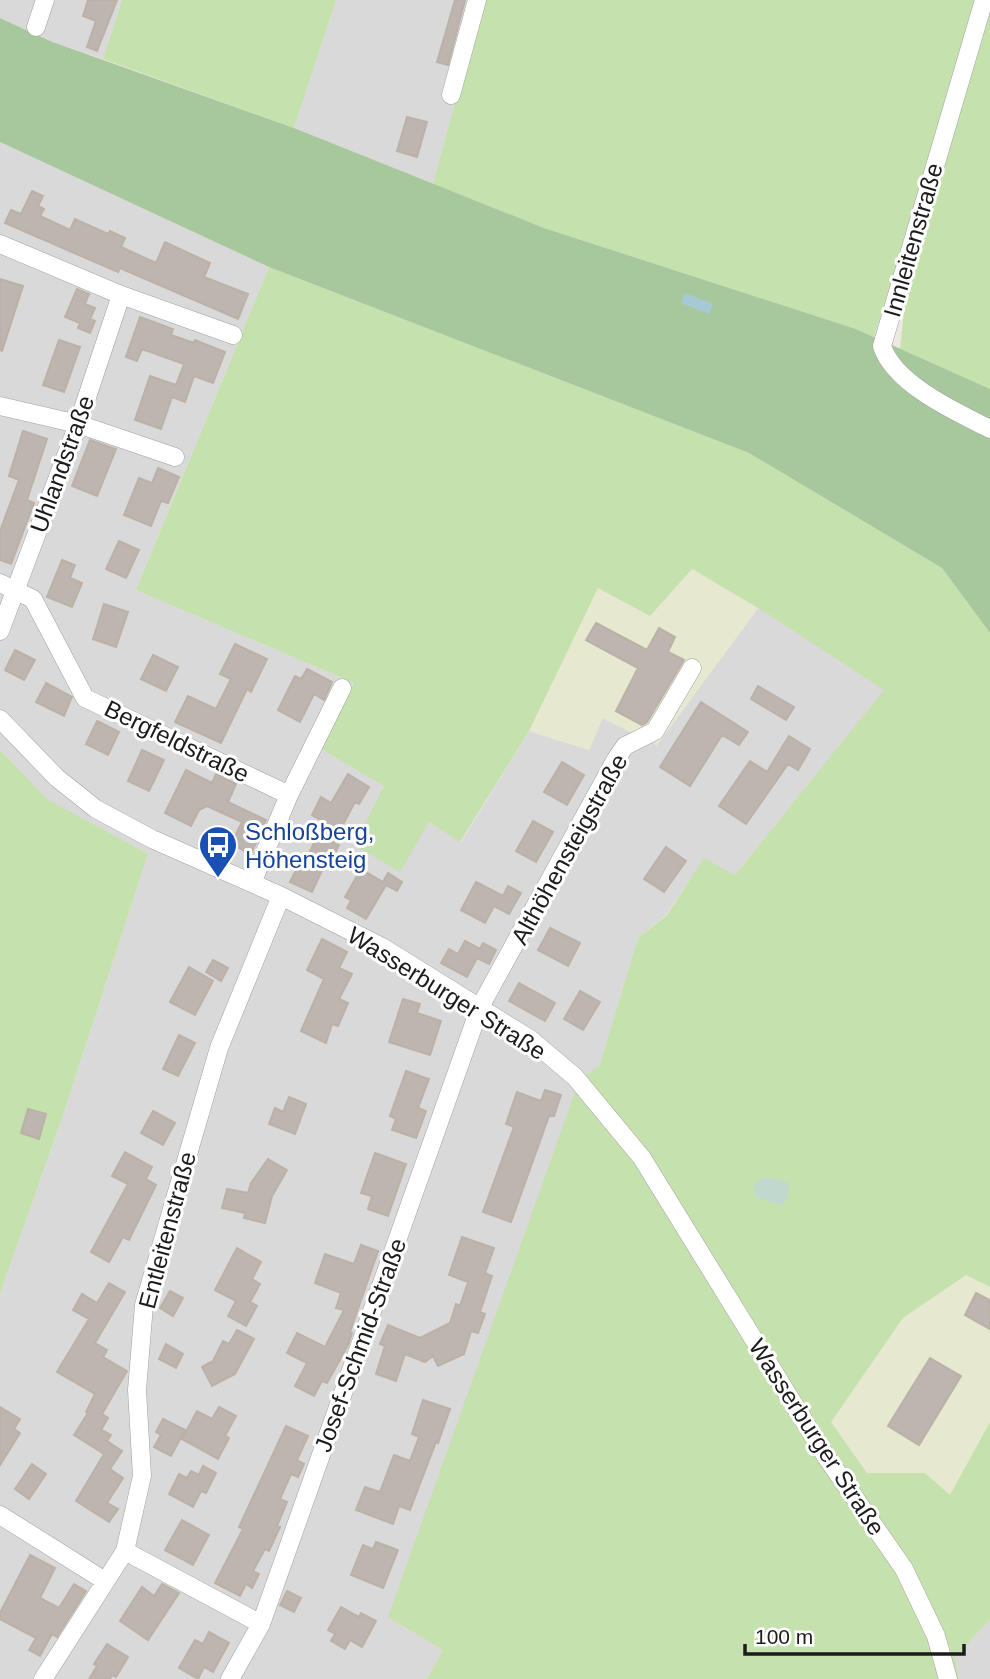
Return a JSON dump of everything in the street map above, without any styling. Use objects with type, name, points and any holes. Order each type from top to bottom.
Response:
[{"type":"street","points":[[36,27],[45,0]]},
{"type":"street","points":[[451,95],[477,0]]},
{"type":"street","name":"Innleitenstraße","points":[[984,0],[882,346],[885,356],[893,366],[918,388],[990,429]]},
{"type":"street","points":[[0,244],[121,295],[233,335]]},
{"type":"street","name":"Uhlandstraße","points":[[0,631],[8,586],[78,424],[121,295]]},
{"type":"street","points":[[0,406],[78,424],[175,457]]},
{"type":"street","name":"Bergfeldstraße","points":[[8,586],[33,599],[85,698],[289,795]]},
{"type":"street","name":"Althöhensteigstraße","points":[[480,1007],[616,760],[625,746],[655,731],[692,668]]},
{"type":"street","points":[[252,883],[289,795],[342,688]]},
{"type":"street","name":"Wasserburger Straße","points":[[0,719],[57,778],[96,809],[152,839],[281,896],[382,947],[530,1039],[575,1077],[642,1158],[825,1455],[904,1569],[936,1636],[948,1679]]},
{"type":"street","name":"Entleitenstraße","points":[[43,1679],[125,1551],[142,1476],[137,1390],[144,1305],[219,1048],[281,896]]},
{"type":"street","name":"Josef-Schmid-Straße","points":[[230,1679],[261,1624],[480,1007]]},
{"type":"street","points":[[3,1521],[105,1581]]},
{"type":"street","points":[[125,1551],[261,1624]]},
{"type":"shaded area","points":[[0,0],[122,0],[103,59],[50,41],[0,18]]},
{"type":"shaded area","points":[[336,0],[482,0],[433,184],[294,128]]},
{"type":"shaded area","points":[[0,142],[269,267],[136,590],[354,683],[321,749],[385,786],[354,845],[429,822],[461,842],[529,731],[589,750],[602,718],[657,745],[758,608],[885,690],[734,876],[704,859],[666,915],[638,938],[599,1068],[389,1617],[443,1650],[427,1679],[0,1679],[0,1294],[63,1115],[148,854],[46,799],[0,750]]},
{"type":"shaded area","points":[[990,1620],[990,1679],[959,1679],[955,1657]]},
{"type":"green space","points":[[122,0],[336,0],[294,128],[103,59]]},
{"type":"green space","points":[[482,0],[980,0],[874,337],[544,228],[433,184]]},
{"type":"green space","points":[[990,11],[990,389],[900,349],[906,293]]},
{"type":"green space","points":[[0,18],[50,41],[294,128],[544,228],[856,329],[990,389],[990,633],[942,568],[749,453],[269,267],[0,142]]},
{"type":"green space","points":[[269,267],[749,453],[942,568],[990,633],[990,1287],[966,1275],[903,1318],[831,1422],[867,1473],[925,1473],[950,1495],[990,1422],[990,1620],[955,1657],[959,1679],[427,1679],[443,1650],[388,1617],[580,1078],[599,1067],[638,938],[667,915],[704,858],[735,875],[884,690],[758,608],[692,569],[650,616],[598,588],[529,731],[460,842],[429,822],[400,872],[354,845],[384,786],[321,749],[354,683],[136,590]]},
{"type":"green space","points":[[692,569],[758,608],[657,745],[603,718],[589,750],[529,731],[598,588]]},
{"type":"green space","points":[[0,750],[47,799],[148,854],[63,1115],[0,1294]]},
{"type":"green space","points":[[765,1177],[789,1184],[788,1198],[781,1206],[755,1196],[753,1184]]},
{"type":"green space","points":[[966,1275],[990,1287],[990,1422],[950,1496],[925,1473],[867,1473],[831,1422],[903,1318]]},
{"type":"water","points":[[685,293],[713,304],[709,314],[681,303]]},
{"type":"building","points":[[88,0],[117,0],[97,51],[87,47],[96,21],[83,16]]},
{"type":"building","points":[[455,0],[465,0],[448,65],[437,62]]},
{"type":"building","points":[[407,117],[427,122],[417,157],[397,151]]},
{"type":"building","points":[[32,191],[43,196],[38,206],[44,209],[40,216],[70,230],[75,219],[108,234],[110,231],[125,238],[121,247],[156,263],[165,242],[210,263],[204,277],[248,294],[238,319],[120,268],[118,272],[5,223],[11,210],[21,214]]},
{"type":"building","points":[[0,279],[23,286],[2,351],[0,350]]},
{"type":"building","points":[[77,289],[89,294],[85,304],[95,308],[90,319],[95,321],[90,333],[78,328],[80,323],[65,317]]},
{"type":"building","points":[[140,317],[173,329],[171,335],[194,343],[195,340],[225,352],[213,383],[194,376],[185,402],[172,397],[161,429],[135,420],[150,376],[176,385],[184,364],[142,349],[137,361],[126,357]]},
{"type":"building","points":[[59,340],[80,347],[64,392],[43,385]]},
{"type":"building","points":[[23,431],[47,439],[27,500],[34,503],[11,564],[0,560],[0,531],[19,480],[9,476]]},
{"type":"building","points":[[90,440],[116,449],[97,496],[72,486]]},
{"type":"building","points":[[158,468],[179,477],[168,503],[161,501],[151,526],[124,515],[139,478],[152,483]]},
{"type":"building","points":[[119,541],[139,550],[126,578],[106,569]]},
{"type":"building","points":[[62,560],[75,565],[70,578],[82,583],[72,607],[47,597]]},
{"type":"building","points":[[104,604],[128,612],[116,647],[93,639]]},
{"type":"building","points":[[596,623],[647,650],[659,628],[675,637],[668,652],[684,660],[647,722],[642,725],[616,711],[638,668],[586,640]]},
{"type":"building","points":[[235,644],[267,659],[251,692],[247,689],[221,743],[175,722],[188,696],[216,709],[231,679],[220,674]]},
{"type":"building","points":[[15,650],[35,660],[24,680],[5,670]]},
{"type":"building","points":[[153,655],[178,667],[166,691],[141,679]]},
{"type":"building","points":[[307,669],[332,682],[324,700],[314,694],[300,722],[278,710],[295,676],[301,679]]},
{"type":"building","points":[[46,683],[72,697],[64,716],[36,702]]},
{"type":"building","points":[[758,686],[794,707],[786,720],[751,699]]},
{"type":"building","points":[[701,702],[748,732],[739,745],[722,735],[690,786],[660,767]]},
{"type":"building","points":[[97,721],[119,732],[108,755],[86,744]]},
{"type":"building","points":[[789,736],[810,749],[798,770],[788,764],[746,824],[719,806],[750,761],[767,772]]},
{"type":"building","points":[[142,750],[164,760],[149,791],[128,781]]},
{"type":"building","points":[[562,762],[584,775],[567,805],[544,792]]},
{"type":"building","points":[[186,770],[212,783],[216,774],[236,784],[228,802],[266,820],[251,854],[231,844],[242,822],[207,806],[199,810],[191,826],[165,813]]},
{"type":"building","points":[[348,774],[369,787],[359,804],[355,802],[333,843],[339,845],[329,865],[325,864],[312,892],[290,882],[299,864],[303,866],[324,822],[312,815],[321,797],[331,803]]},
{"type":"building","points":[[533,821],[553,832],[536,862],[516,851]]},
{"type":"building","points":[[666,847],[686,861],[664,892],[644,879]]},
{"type":"building","points":[[361,869],[383,882],[388,873],[402,882],[397,891],[386,885],[366,919],[347,908],[351,900],[345,897]]},
{"type":"building","points":[[476,882],[503,896],[508,886],[521,893],[509,914],[494,906],[485,923],[461,910]]},
{"type":"building","points":[[550,928],[580,943],[568,966],[538,950]]},
{"type":"building","points":[[322,939],[347,952],[339,968],[352,974],[339,999],[348,1003],[338,1026],[332,1024],[326,1043],[301,1031],[324,979],[307,970]]},
{"type":"building","points":[[465,941],[480,949],[483,943],[496,950],[489,964],[477,958],[467,977],[441,963],[449,949],[458,954]]},
{"type":"building","points":[[213,960],[228,968],[221,981],[206,972]]},
{"type":"building","points":[[189,967],[213,981],[195,1015],[170,1002]]},
{"type":"building","points":[[519,983],[555,1003],[545,1021],[509,1001]]},
{"type":"building","points":[[580,991],[600,1002],[583,1030],[564,1019]]},
{"type":"building","points":[[403,999],[420,1004],[417,1013],[441,1021],[430,1055],[389,1042]]},
{"type":"building","points":[[179,1035],[195,1043],[178,1076],[163,1069]]},
{"type":"building","points":[[406,1071],[429,1079],[418,1108],[426,1111],[416,1138],[392,1130],[396,1119],[390,1116]]},
{"type":"building","points":[[545,1090],[561,1095],[554,1116],[549,1116],[511,1222],[483,1212],[514,1127],[506,1124],[517,1092],[541,1101]]},
{"type":"building","points":[[289,1097],[306,1104],[295,1134],[269,1124],[275,1108],[283,1112]]},
{"type":"building","points":[[28,1109],[46,1114],[39,1139],[21,1133]]},
{"type":"building","points":[[153,1111],[175,1123],[163,1145],[141,1133]]},
{"type":"building","points":[[125,1152],[152,1167],[146,1179],[156,1185],[129,1240],[123,1237],[109,1262],[91,1252],[128,1184],[112,1176]]},
{"type":"building","points":[[375,1153],[406,1164],[388,1216],[368,1209],[372,1196],[361,1193]]},
{"type":"building","points":[[268,1159],[287,1170],[272,1196],[265,1223],[244,1218],[245,1213],[222,1208],[227,1189],[248,1193],[251,1183]]},
{"type":"building","points":[[462,1237],[494,1248],[485,1273],[492,1276],[480,1312],[485,1314],[478,1333],[471,1331],[464,1354],[438,1366],[433,1356],[425,1362],[405,1354],[396,1381],[376,1374],[385,1346],[380,1344],[388,1325],[420,1338],[450,1323],[456,1304],[460,1306],[468,1282],[449,1275]]},
{"type":"building","points":[[361,1245],[378,1251],[348,1345],[327,1383],[322,1381],[314,1396],[295,1386],[307,1363],[287,1353],[297,1333],[325,1347],[344,1310],[336,1308],[341,1293],[315,1283],[325,1254],[354,1264]]},
{"type":"building","points":[[237,1248],[261,1262],[252,1279],[260,1284],[250,1302],[257,1306],[246,1326],[228,1316],[236,1301],[215,1290]]},
{"type":"building","points":[[109,1283],[125,1292],[95,1343],[107,1350],[103,1357],[127,1371],[102,1414],[108,1418],[101,1430],[111,1435],[107,1441],[122,1451],[110,1469],[123,1478],[107,1503],[118,1509],[109,1522],[76,1501],[104,1454],[74,1435],[88,1413],[86,1412],[95,1394],[57,1372],[89,1319],[73,1310],[82,1294],[97,1303]]},
{"type":"building","points":[[170,1291],[183,1298],[173,1316],[160,1308]]},
{"type":"building","points":[[976,1293],[990,1300],[990,1329],[965,1315]]},
{"type":"building","points":[[237,1330],[254,1339],[235,1374],[212,1386],[202,1367],[213,1361],[223,1341],[229,1344]]},
{"type":"building","points":[[166,1344],[183,1354],[176,1368],[159,1359]]},
{"type":"building","points":[[930,1358],[961,1376],[919,1445],[888,1426]]},
{"type":"building","points":[[423,1400],[450,1409],[410,1510],[399,1506],[393,1524],[356,1510],[365,1487],[380,1492],[394,1455],[410,1461],[419,1437],[412,1434]]},
{"type":"building","points":[[0,1407],[20,1419],[14,1429],[20,1433],[0,1465]]},
{"type":"building","points":[[219,1407],[236,1416],[225,1436],[229,1438],[218,1459],[182,1439],[197,1411],[212,1419]]},
{"type":"building","points":[[163,1419],[185,1430],[171,1456],[154,1447],[161,1435],[156,1432]]},
{"type":"building","points":[[286,1426],[308,1436],[297,1460],[304,1464],[298,1477],[291,1474],[280,1499],[287,1502],[277,1526],[280,1527],[269,1551],[265,1549],[253,1571],[259,1574],[252,1588],[246,1584],[240,1596],[215,1583],[243,1529],[239,1527]]},
{"type":"building","points":[[32,1464],[46,1474],[29,1499],[15,1489]]},
{"type":"building","points":[[203,1466],[216,1473],[206,1493],[201,1491],[193,1507],[169,1494],[179,1474],[187,1478],[191,1471],[199,1475]]},
{"type":"building","points":[[182,1520],[209,1535],[193,1565],[165,1550]]},
{"type":"building","points":[[376,1542],[398,1550],[383,1588],[351,1575],[363,1545],[373,1549]]},
{"type":"building","points":[[30,1555],[55,1568],[40,1598],[59,1608],[74,1584],[86,1591],[57,1637],[52,1634],[40,1656],[29,1650],[36,1638],[0,1619],[0,1613]]},
{"type":"building","points":[[162,1584],[179,1593],[148,1640],[120,1621],[142,1587],[154,1596]]},
{"type":"building","points":[[287,1591],[301,1598],[294,1612],[280,1605]]},
{"type":"building","points":[[341,1607],[359,1617],[361,1613],[376,1621],[362,1647],[350,1640],[345,1649],[331,1641],[335,1634],[328,1630]]},
{"type":"building","points":[[209,1632],[229,1643],[213,1672],[204,1667],[198,1679],[179,1668],[195,1640],[203,1644]]},
{"type":"building","points":[[107,1644],[128,1657],[116,1677],[112,1675],[110,1679],[89,1679],[97,1666],[94,1664]]},
{"type":"place","name":"Schloßberg, Höhensteig","points":[[218,879]]}]
